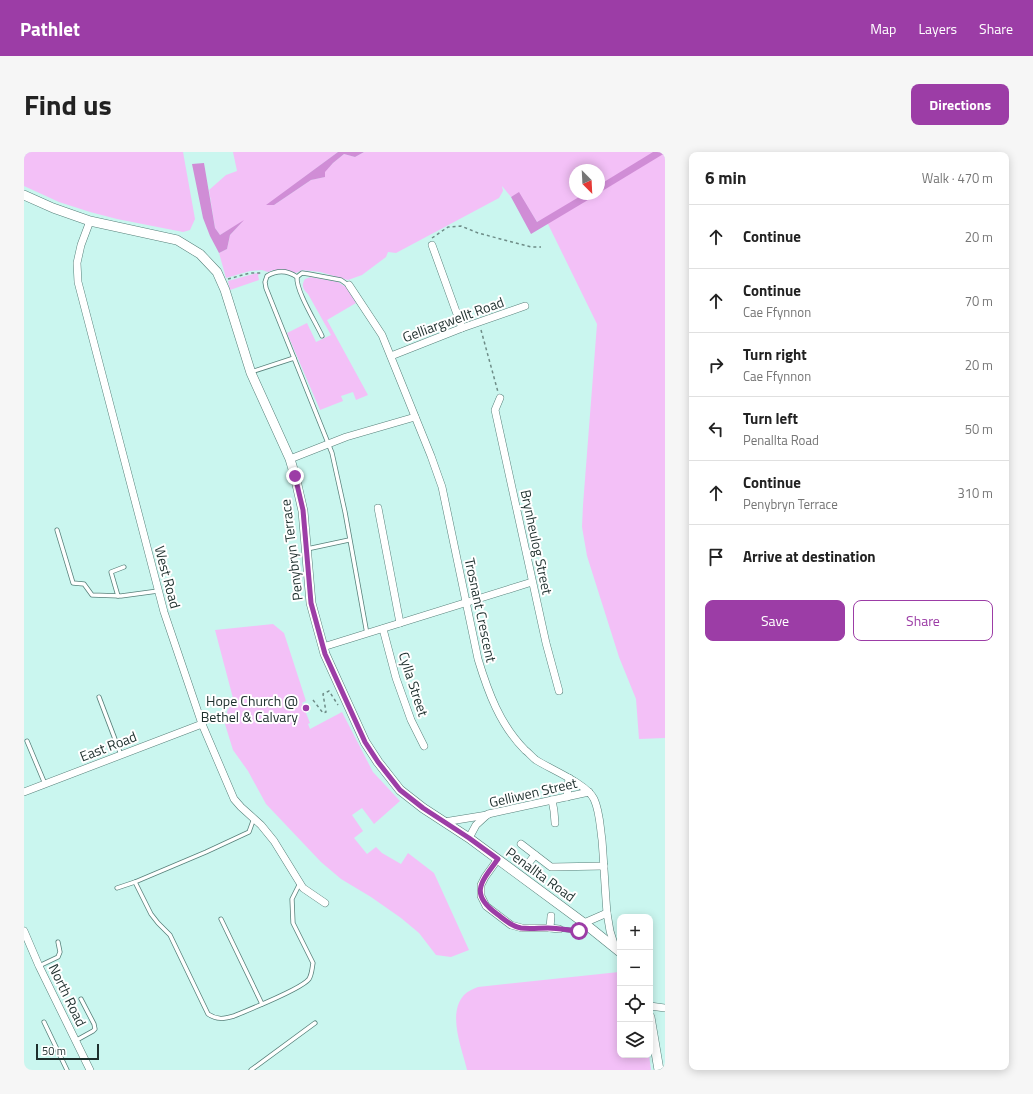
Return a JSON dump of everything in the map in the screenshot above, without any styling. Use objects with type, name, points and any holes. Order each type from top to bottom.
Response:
[{"type":"street","name":"Penybryn Terrace","points":[[24,195],[53,208],[90,221],[177,240],[200,254],[217,272],[250,373],[290,459],[295,476],[303,510],[311,603],[325,654],[365,742],[378,762],[400,790],[444,822]]},
{"type":"street","name":"West Road","points":[[90,221],[76,263],[78,282],[158,591],[202,724],[234,799],[254,818],[274,841],[303,888],[325,903]]},
{"type":"street","points":[[432,245],[462,328]]},
{"type":"street","name":"Trosnant Crescent","points":[[349,286],[382,335],[442,487],[481,672],[491,698],[518,742],[535,759],[569,778],[589,792],[594,798],[600,818],[606,914],[610,931],[617,947]]},
{"type":"street","name":"Gelliargwellt Road","points":[[391,356],[462,328],[525,306]]},
{"type":"street","name":"Brynheulog Street","points":[[500,398],[495,410],[532,582],[559,691]]},
{"type":"street","points":[[290,459],[328,444],[415,417]]},
{"type":"street","points":[[378,508],[400,624]]},
{"type":"street","points":[[323,647],[532,582]]},
{"type":"street","name":"Cylla Street","points":[[383,629],[396,678],[411,720],[424,746]]},
{"type":"street","name":"East Road","points":[[24,792],[202,724]]},
{"type":"street","points":[[567,797],[569,778]]},
{"type":"street","name":"Gelliwen Street","points":[[469,838],[476,825],[488,814],[589,792]]},
{"type":"street","points":[[552,800],[555,823]]},
{"type":"street","points":[[444,822],[488,814]]},
{"type":"street","name":"Penallta Road","points":[[444,822],[498,859],[617,948]]},
{"type":"street","points":[[521,844],[551,867],[604,866]]},
{"type":"street","points":[[527,866],[535,855]]},
{"type":"street","points":[[498,859],[484,877],[481,885],[481,896],[486,906],[511,925],[522,928],[559,929]]},
{"type":"street","points":[[584,923],[606,914]]},
{"type":"street","points":[[550,928],[551,916]]},
{"type":"street","name":"North Road","points":[[24,931],[39,966],[90,1070]]},
{"type":"street","points":[[653,1006],[665,1008]]},
{"type":"street","points":[[651,1022],[659,1070]]},
{"type":"lane","points":[[297,277],[291,272],[275,271],[267,276],[265,282],[266,288],[332,453],[345,512],[367,634]]},
{"type":"lane","points":[[297,277],[302,273],[309,274],[341,280],[349,286]]},
{"type":"lane","points":[[297,277],[297,283],[301,294],[322,336]]},
{"type":"lane","points":[[250,373],[294,358]]},
{"type":"lane","points":[[56,530],[73,583],[84,584],[92,595],[118,596],[158,591]]},
{"type":"lane","points":[[307,549],[349,540]]},
{"type":"lane","points":[[118,596],[111,572],[124,567]]},
{"type":"lane","points":[[98,697],[121,755]]},
{"type":"lane","points":[[27,741],[45,784]]},
{"type":"lane","points":[[117,888],[206,852],[249,832],[254,818]]},
{"type":"lane","points":[[135,882],[151,914],[170,935],[208,1014],[216,1019],[234,1016],[293,990],[308,980],[312,970],[312,964],[293,923],[292,899],[300,882]]},
{"type":"lane","points":[[221,919],[262,1004]]},
{"type":"lane","points":[[559,929],[579,931]]},
{"type":"lane","points":[[39,966],[58,957],[60,952],[58,942]]},
{"type":"lane","points":[[75,1041],[95,1029],[94,1024],[81,999]]},
{"type":"lane","points":[[44,1022],[67,1070]]},
{"type":"lane","points":[[251,1070],[315,1023]]},
{"type":"path","points":[[432,245],[432,238],[437,234],[448,227],[460,226],[531,247],[541,247]]},
{"type":"path","points":[[221,282],[250,273],[265,273],[267,276]]},
{"type":"path","points":[[479,322],[500,398]]},
{"type":"path","points":[[314,700],[323,713],[326,712],[323,694],[328,691],[340,708],[348,705]]},
{"type":"shaded area","points":[[24,152],[183,152],[195,219],[190,230],[183,232],[117,219],[59,202],[24,186]]},
{"type":"shaded area","points":[[233,152],[338,152],[267,205],[274,205],[311,180],[324,177],[324,172],[344,154],[355,157],[364,152],[665,152],[665,738],[639,739],[636,699],[619,657],[587,556],[582,527],[597,324],[545,218],[537,222],[519,193],[511,197],[502,186],[503,191],[499,198],[396,253],[388,252],[386,257],[362,275],[348,280],[320,272],[302,270],[296,273],[283,270],[273,270],[268,272],[262,270],[250,271],[226,278],[219,253],[227,249],[230,235],[242,222],[220,235],[215,228],[209,190],[226,175],[237,171]]},
{"type":"shaded area","points":[[338,152],[364,152],[355,157],[344,154],[325,172],[325,177],[311,180],[274,205],[266,205]]},
{"type":"shaded area","points":[[653,152],[665,152],[605,189],[605,181]]},
{"type":"shaded area","points":[[204,163],[215,228],[220,235],[244,220],[230,235],[227,249],[219,253],[203,218],[192,164]]},
{"type":"shaded area","points":[[519,192],[537,222],[574,200],[588,200],[531,234],[511,197]]},
{"type":"shaded area","points":[[261,273],[258,275],[259,280],[230,290],[228,281]]},
{"type":"shaded area","points":[[311,277],[338,282],[346,287],[356,303],[327,320],[368,395],[356,400],[353,392],[341,396],[343,401],[320,410],[287,333],[307,323],[316,342],[331,335],[303,287],[305,279]]},
{"type":"shaded area","points":[[273,624],[284,633],[306,701],[302,703],[310,723],[308,724],[310,729],[342,712],[373,772],[400,801],[374,824],[362,808],[352,815],[363,831],[354,838],[367,854],[376,847],[382,853],[401,864],[408,853],[434,873],[469,950],[451,957],[436,955],[419,933],[401,918],[371,897],[341,879],[321,862],[266,804],[248,771],[233,750],[224,721],[228,709],[234,702],[215,630]]},
{"type":"shaded area","points":[[617,972],[617,1058],[649,1058],[651,1070],[467,1070],[457,1031],[457,1012],[459,1003],[464,995],[478,987]]},
{"type":"place","name":"Hope Church @ Bethel & Calvary","points":[[306,708]]},
{"type":"route","points":[[295,476],[303,510],[311,603],[325,654],[365,742],[378,762],[400,790],[423,808],[498,859],[484,877],[481,885],[481,896],[486,906],[511,925],[522,928],[550,928],[579,931]]}]
